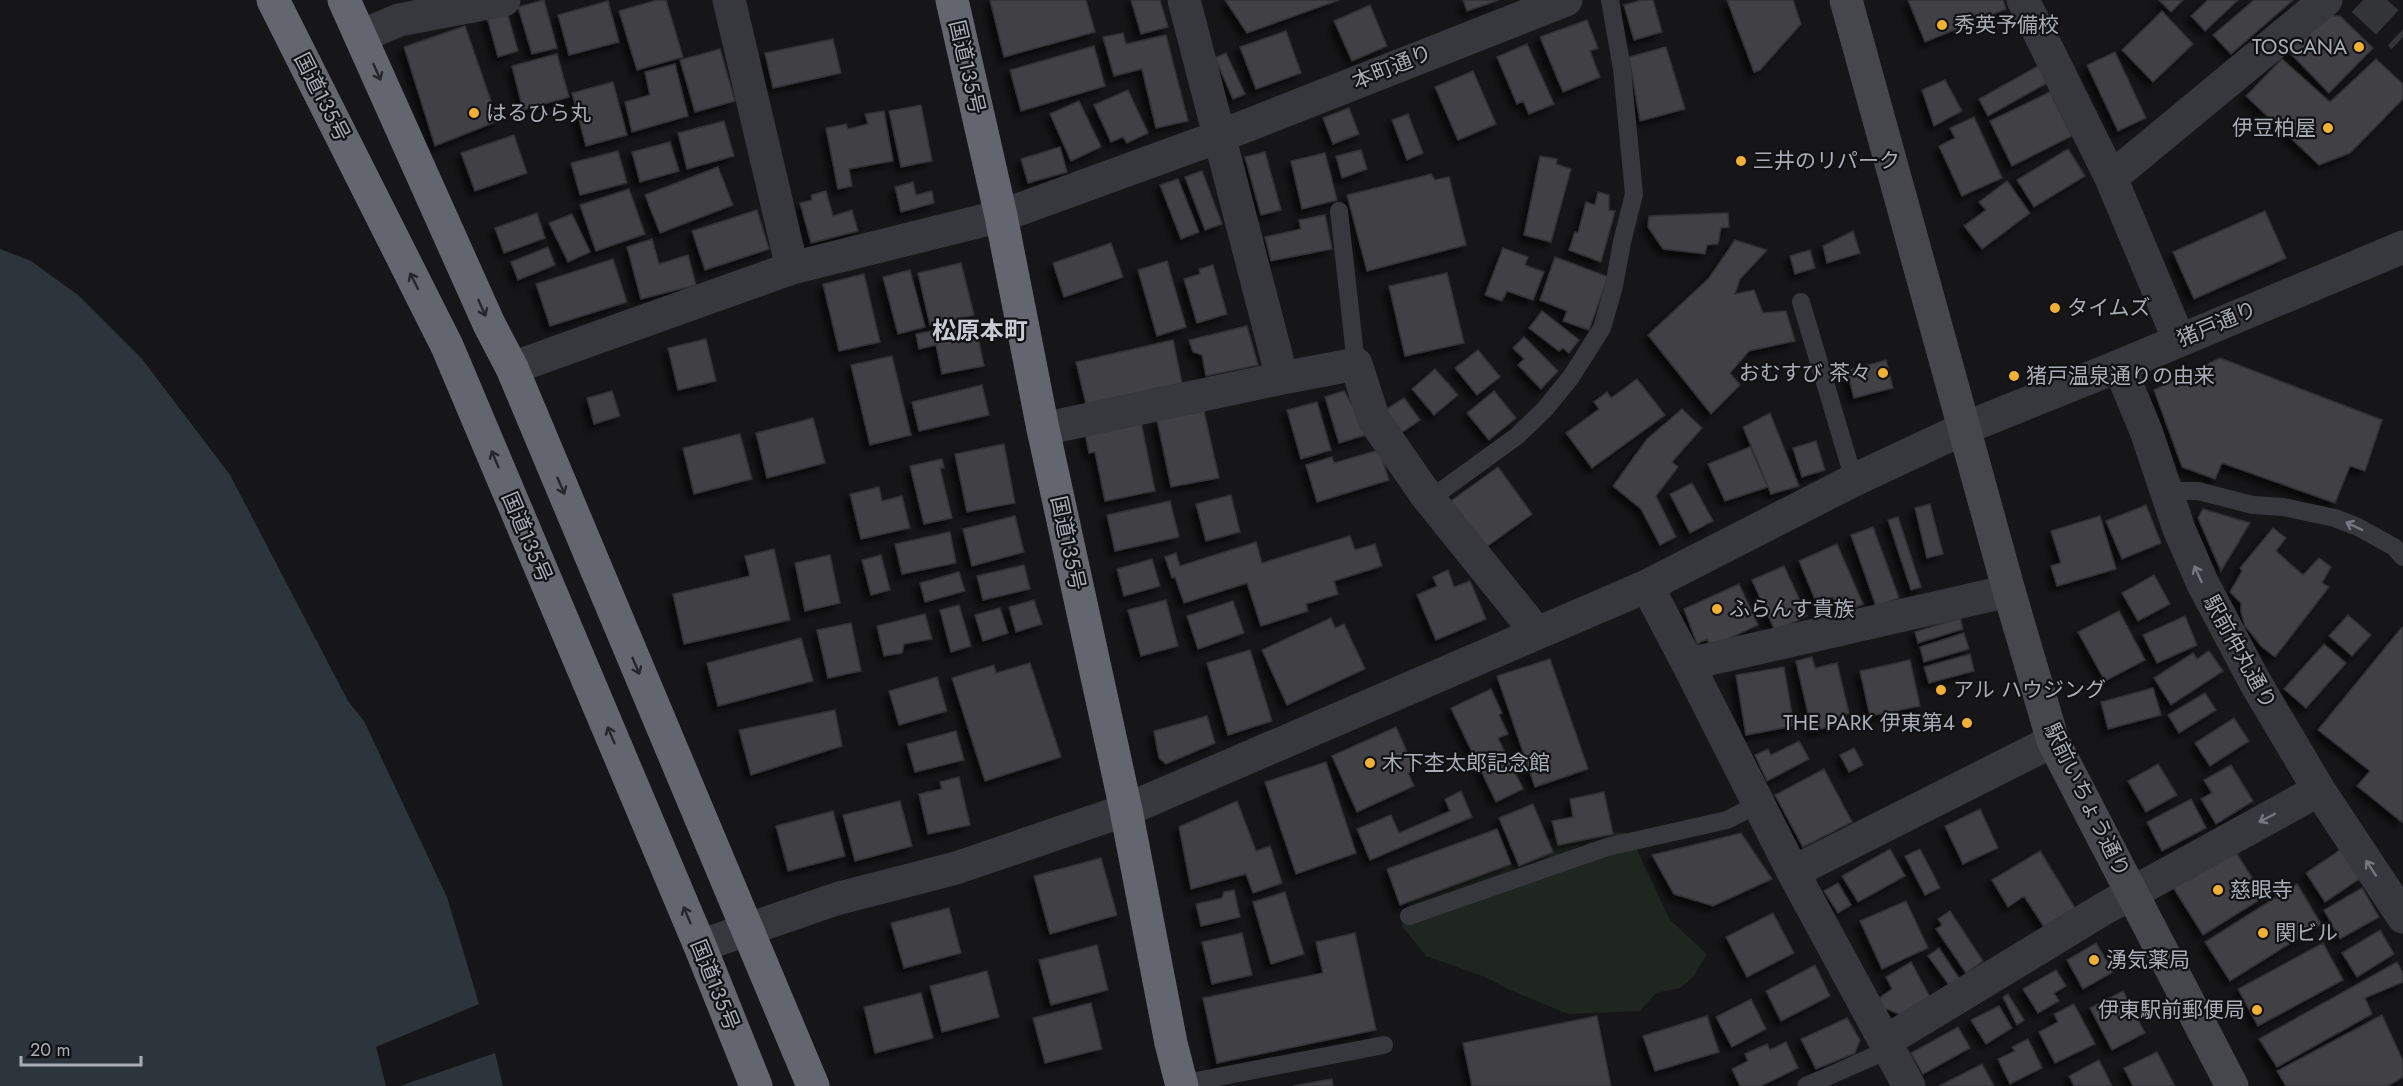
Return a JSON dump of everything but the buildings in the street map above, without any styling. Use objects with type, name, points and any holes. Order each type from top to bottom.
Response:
[{"type":"highway","name":"国道135号","points":[[273,0],[447,346],[700,946],[756,1086]]},
{"type":"highway","points":[[344,0],[489,324],[512,369],[813,1086]]},
{"type":"highway","name":"国道135号","points":[[952,0],[1001,216],[1043,429],[1126,810],[1181,1085]]},
{"type":"street","points":[[361,36],[399,20],[504,0]]},
{"type":"street","points":[[729,0],[792,267]]},
{"type":"street","points":[[1184,0],[1282,378]]},
{"type":"street","name":"本町通り","points":[[512,369],[792,267],[1001,216],[1218,136],[1486,29],[1566,0]]},
{"type":"street","name":"駅前いちょう通り","points":[[1846,0],[2009,591],[2054,741],[2230,1085]]},
{"type":"street","points":[[2023,0],[2111,178],[2179,340]]},
{"type":"street","points":[[2111,178],[2326,0]]},
{"type":"street","name":"猪戸通り","points":[[700,946],[836,899],[956,868],[1126,810],[1647,586],[1854,480],[1965,428],[2403,247]]},
{"type":"street","points":[[1043,429],[1356,364],[1374,420],[1430,499],[1537,633]]},
{"type":"street","name":"駅前仲丸通り","points":[[2119,366],[2146,431],[2179,529],[2203,584],[2255,682],[2319,790],[2403,917]]},
{"type":"street","points":[[1647,586],[1793,872],[1909,1086]]},
{"type":"street","points":[[1688,664],[2009,591]]},
{"type":"street","points":[[1793,872],[2054,741]]},
{"type":"street","points":[[1888,1045],[2132,893],[2319,790]]},
{"type":"lane","points":[[1430,499],[1517,436],[1545,409],[1571,377],[1602,328],[1614,286],[1634,194],[1622,69],[1610,0]]},
{"type":"lane","points":[[1339,210],[1356,364]]},
{"type":"lane","points":[[1802,302],[1854,480]]},
{"type":"lane","points":[[2166,491],[2198,491],[2253,505],[2283,507],[2335,518],[2358,527],[2394,547],[2403,557]]},
{"type":"lane","points":[[1409,916],[1607,847],[1727,820],[1758,804]]},
{"type":"lane","points":[[1181,1085],[1384,1045]]},
{"type":"lane","points":[[1806,1086],[1848,1069],[1888,1045]]},
{"type":"shaded area","points":[[0,249],[31,261],[78,295],[142,359],[230,475],[348,701],[364,721],[447,897],[479,1004],[376,1047],[386,1086],[0,1086]]},
{"type":"shaded area","points":[[1566,831],[1629,833],[1670,920],[1707,954],[1693,977],[1680,988],[1656,993],[1640,1011],[1568,1014],[1485,977],[1426,956],[1402,926],[1411,899],[1491,865],[1514,864],[1523,860],[1555,835]]},
{"type":"shaded area","points":[[495,1053],[503,1086],[400,1086]]},
{"type":"tunnel","points":[[2363,0],[2403,37]]},
{"type":"place","name":"秀英予備校","points":[[1942,25]]},
{"type":"place","name":"TOSCANA","points":[[2359,47]]},
{"type":"place","name":"はるひら丸","points":[[474,113]]},
{"type":"place","name":"伊豆柏屋","points":[[2328,128]]},
{"type":"place","name":"三井のリパーク","points":[[1741,161]]},
{"type":"place","name":"タイムズ","points":[[2055,308]]},
{"type":"place","name":"おむすび 茶々","points":[[1883,373]]},
{"type":"place","name":"猪戸温泉通りの由来","points":[[2014,376]]},
{"type":"place","name":"ふらんす貴族","points":[[1717,609]]},
{"type":"place","name":"アル ハウジング","points":[[1941,690]]},
{"type":"place","name":"THE PARK 伊東第4","points":[[1967,723]]},
{"type":"place","name":"木下杢太郎記念館","points":[[1370,763]]},
{"type":"place","name":"慈眼寺","points":[[2218,890]]},
{"type":"place","name":"関ビル","points":[[2263,933]]},
{"type":"place","name":"湧気薬局","points":[[2094,960]]},
{"type":"place","name":"伊東駅前郵便局","points":[[2257,1010]]},
{"type":"district","name":"松原本町","points":[[980,330]]}]
